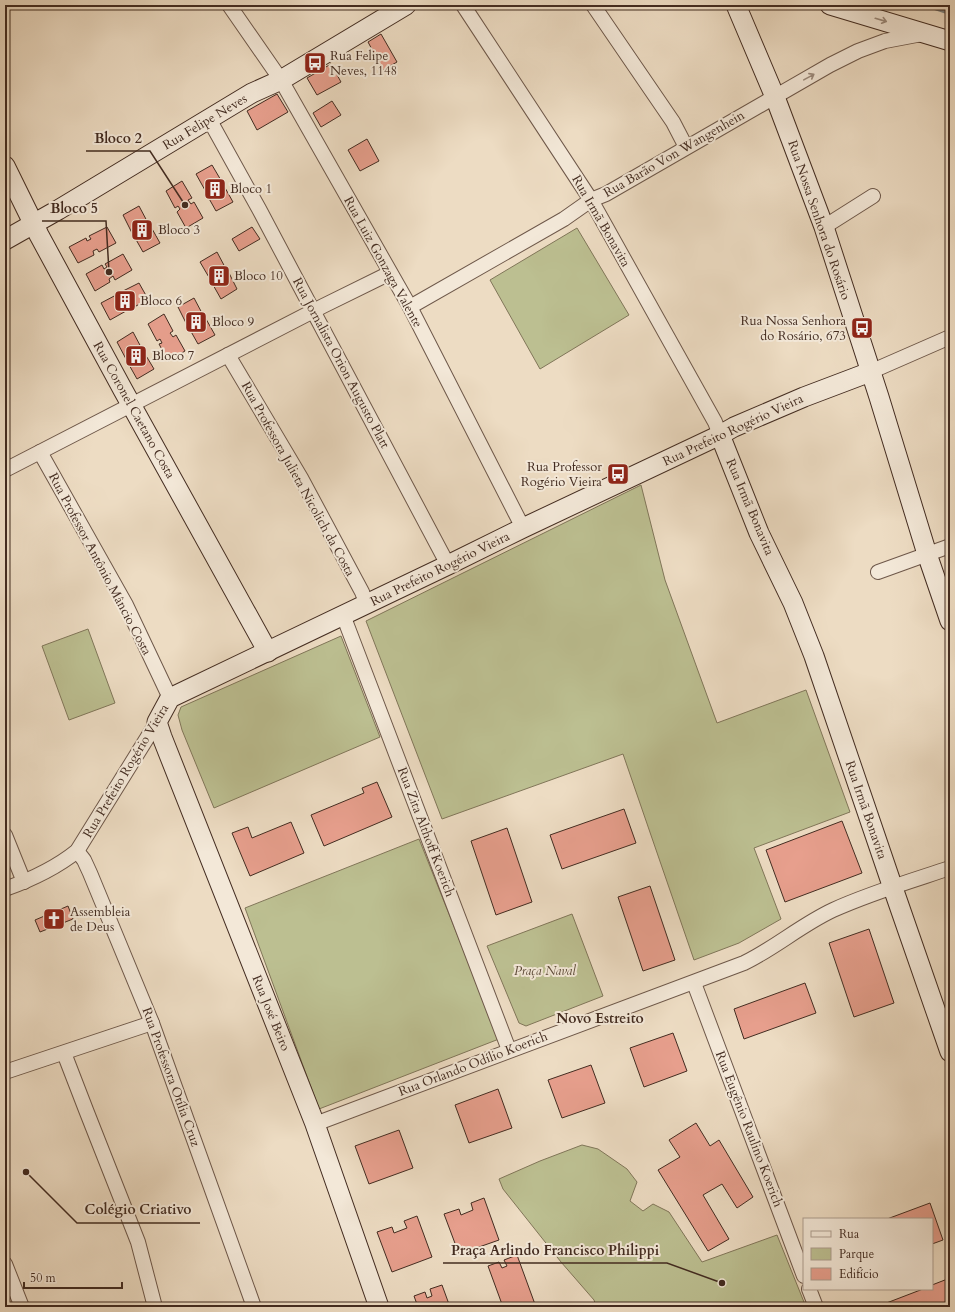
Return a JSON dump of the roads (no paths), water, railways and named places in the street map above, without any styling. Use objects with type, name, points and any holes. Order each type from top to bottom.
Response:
[{"type":"street","name":"Rua Luiz Gonzaga Valente","points":[[229,5],[281,80],[410,307],[523,528]]},
{"type":"street","name":"Rua Felipe Neves","points":[[5,240],[252,93],[281,80],[406,5]]},
{"type":"street","name":"Rua Irmã Bonavita","points":[[463,5],[591,200],[715,422],[759,532],[793,603],[814,656],[950,1052]]},
{"type":"street","points":[[593,5],[673,122],[686,147]]},
{"type":"street","name":"Rua Nossa Senhora do Rosário","points":[[736,5],[775,97],[824,227],[927,554],[950,621]]},
{"type":"street","points":[[830,5],[950,41]]},
{"type":"street","name":"Rua Barão Von Wangenhein","points":[[410,307],[564,219],[591,200],[606,194],[830,64],[885,41],[926,33]]},
{"type":"street","name":"Rua Jornalista Orion Augusto Platt","points":[[209,119],[259,209],[448,566]]},
{"type":"street","name":"Rua Coronel Caetano Costa","points":[[5,166],[33,224],[131,405],[268,652]]},
{"type":"street","points":[[824,227],[873,196]]},
{"type":"street","points":[[5,470],[312,311],[390,273]]},
{"type":"street","name":"Rua Prefeito Rogério Vieira","points":[[5,889],[24,882],[62,863],[77,851],[157,722],[170,698],[343,615],[367,605],[523,528],[734,427],[804,397],[870,372],[950,337]]},
{"type":"street","name":"Rua Professora Julieta Nicolich da Costa","points":[[228,355],[301,478],[362,592],[367,605]]},
{"type":"street","name":"Rua Professor Antônio Mâncio Costa","points":[[40,452],[126,605],[170,698]]},
{"type":"street","points":[[878,572],[950,546]]},
{"type":"street","name":"Rua Zita Althoff Koerich","points":[[343,615],[509,1050]]},
{"type":"street","name":"Rua José Beiro","points":[[157,722],[315,1124],[379,1307]]},
{"type":"street","points":[[5,835],[24,882]]},
{"type":"street","name":"Rua Professora Otília Cruz","points":[[77,851],[84,860],[90,873],[152,1023],[254,1307]]},
{"type":"street","name":"Rua Orlando Odílio Koerich","points":[[315,1124],[744,963],[762,954],[813,920],[833,910],[950,868]]},
{"type":"street","name":"Rua Eugênio Raulino Koerich","points":[[694,983],[803,1273]]},
{"type":"street","points":[[5,1072],[152,1023]]},
{"type":"street","points":[[64,1053],[138,1242],[155,1307]]},
{"type":"street","points":[[5,1264],[22,1307]]},
{"type":"street","points":[[809,1290],[816,1307]]},
{"type":"waterway","points":[[926,5],[950,13]]},
{"type":"place","name":"Rua Felipe Neves, 1148","points":[[315,63]]},
{"type":"place","name":"Bloco 1","points":[[215,189]]},
{"type":"place","name":"Bloco 2","points":[[185,205]]},
{"type":"place","name":"Bloco 3","points":[[142,230]]},
{"type":"place","name":"Bloco 5","points":[[109,272]]},
{"type":"place","name":"Bloco 10","points":[[219,276]]},
{"type":"place","name":"Bloco 6","points":[[125,301]]},
{"type":"place","name":"Bloco 9","points":[[196,322]]},
{"type":"place","name":"Rua Nossa Senhora do Rosário, 673","points":[[862,328]]},
{"type":"place","name":"Bloco 7","points":[[136,356]]},
{"type":"place","name":"Rua Professor Rogério Vieira","points":[[618,474]]},
{"type":"place","name":"Assembleia de Deus","points":[[54,919]]},
{"type":"place","name":"Colégio Criativo","points":[[26,1172]]},
{"type":"place","name":"Praça Arlindo Francisco Philippi","points":[[722,1283]]},
{"type":"district","name":"Novo Estreito","points":[[600,1018]]},
{"type":"park label","name":"Praça Naval","points":[[545,971]]}]
